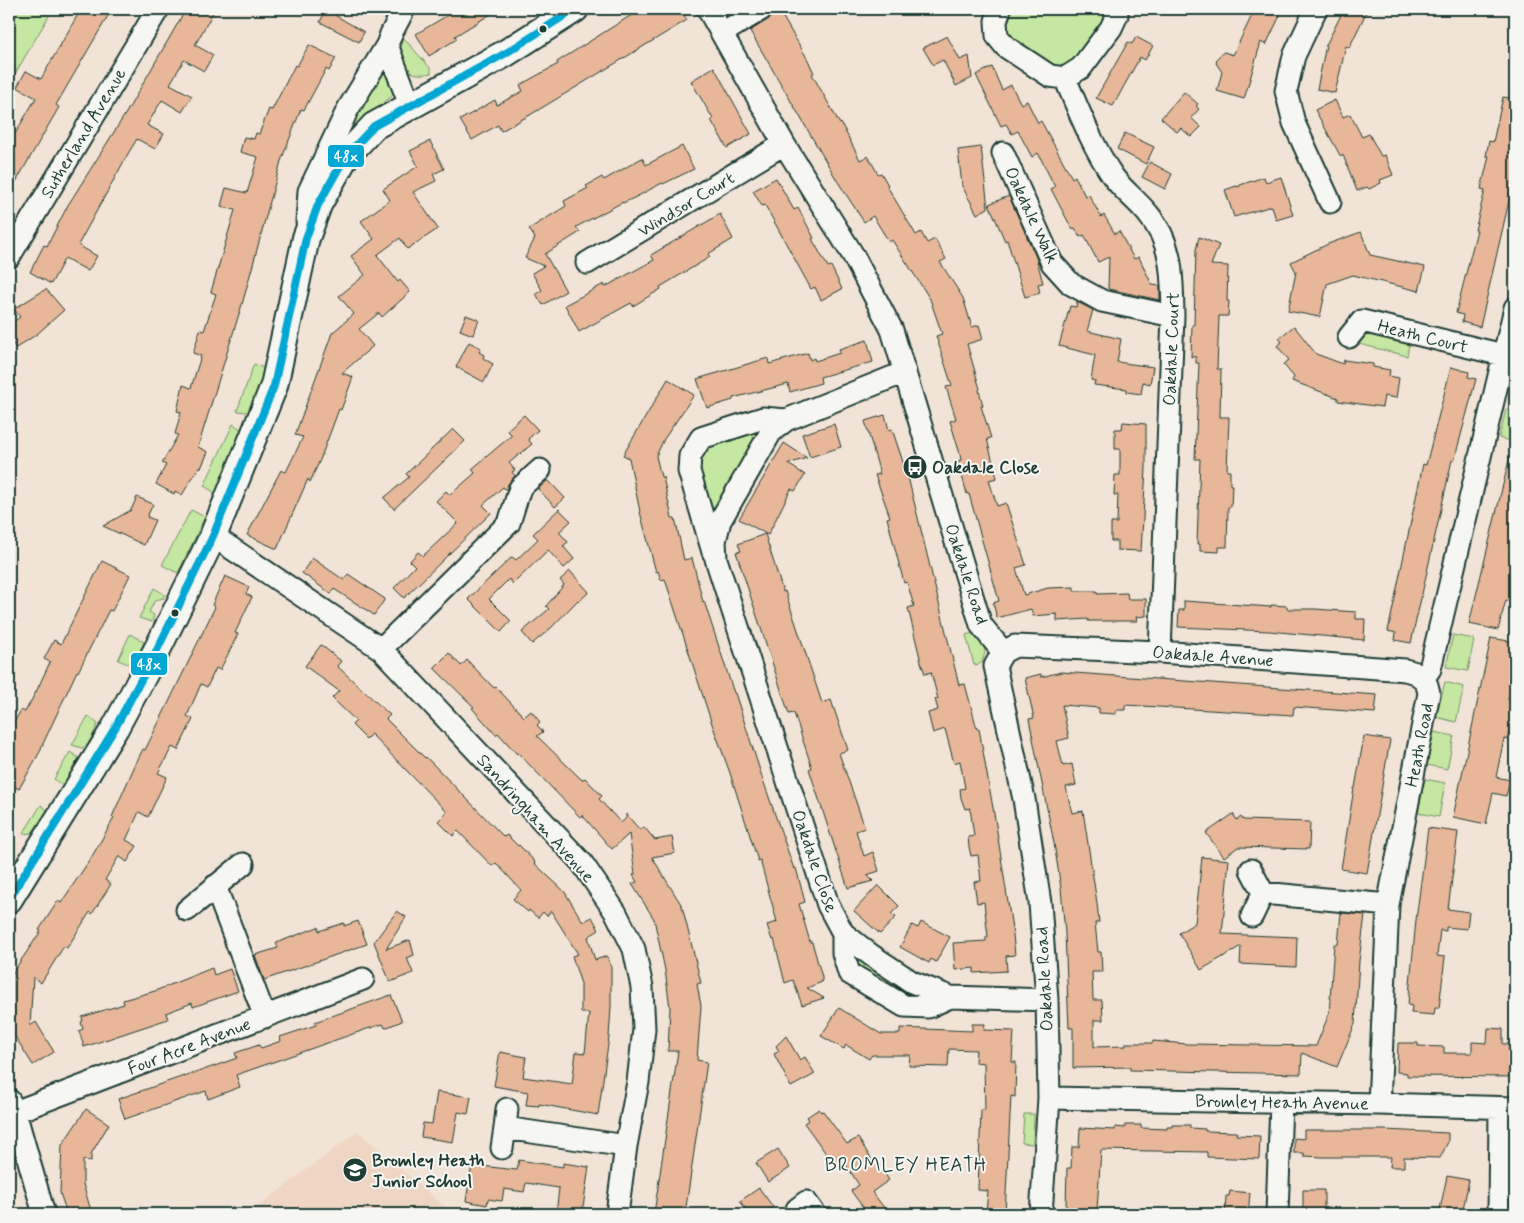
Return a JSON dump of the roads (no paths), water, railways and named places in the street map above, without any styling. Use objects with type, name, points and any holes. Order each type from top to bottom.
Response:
[{"type":"main road","points":[[9,899],[115,728],[158,648],[213,536],[274,386],[306,238],[318,205],[345,157],[374,126],[506,53],[575,9]]},
{"type":"street","name":"Sutherland Avenue","points":[[9,257],[158,9]]},
{"type":"street","points":[[306,238],[309,191],[348,109],[387,45],[404,9]]},
{"type":"street","name":"Oakdale Road","points":[[708,9],[784,144],[852,255],[892,330],[981,625],[1003,652],[995,666],[1025,809],[1040,903],[1047,1000],[1049,1098],[1041,1214]]},
{"type":"street","points":[[722,33],[762,9]]},
{"type":"street","points":[[1000,9],[996,21],[997,36],[1006,47],[1050,76],[1065,78],[1081,68],[1111,28],[1117,15],[1116,9]]},
{"type":"street","points":[[1316,9],[1294,56],[1286,91],[1294,123],[1330,202]]},
{"type":"street","points":[[387,45],[410,105]]},
{"type":"street","name":"Oakdale Court","points":[[1065,78],[1097,151],[1113,176],[1148,214],[1162,233],[1169,252],[1172,275],[1173,316],[1160,652]]},
{"type":"street","name":"Windsor Court","points":[[587,263],[784,144]]},
{"type":"street","name":"Oakdale Walk","points":[[1003,153],[1052,263],[1071,284],[1102,301],[1173,316]]},
{"type":"street","name":"Heath Road","points":[[1379,1104],[1388,905],[1428,693],[1427,685],[1423,679],[1430,669],[1515,308]]},
{"type":"street","name":"Heath Court","points":[[1349,337],[1362,321],[1503,355]]},
{"type":"street","name":"Oakdale Close","points":[[716,559],[715,541],[720,521],[771,432],[786,420],[905,372]]},
{"type":"street","name":"Oakdale Close","points":[[786,420],[763,418],[701,438],[690,456],[688,472],[828,905],[843,933],[871,956],[912,982],[950,998],[1047,1000]]},
{"type":"street","points":[[381,649],[509,523],[520,488],[540,470]]},
{"type":"street","name":"Sandringham Avenue","points":[[213,536],[381,649],[582,863],[616,913],[634,949],[642,987],[644,1029],[638,1082],[626,1146],[617,1214]]},
{"type":"street","name":"Oakdale Avenue","points":[[1003,652],[1015,646],[1160,652],[1405,670],[1416,673],[1423,679]]},
{"type":"street","points":[[187,910],[243,864]]},
{"type":"street","points":[[1251,870],[1263,893]]},
{"type":"street","points":[[215,886],[265,1017]]},
{"type":"street","points":[[1263,893],[1388,905]]},
{"type":"street","points":[[1252,916],[1263,893]]},
{"type":"street","name":"Four Acre Avenue","points":[[12,1106],[265,1017],[363,979]]},
{"type":"street","name":"Bromley Heath Avenue","points":[[1049,1098],[1507,1108]]},
{"type":"street","points":[[1277,1214],[1281,1102]]},
{"type":"street","points":[[12,1106],[44,1214]]},
{"type":"street","points":[[1499,1214],[1507,1108]]},
{"type":"street","points":[[505,1128],[626,1146]]},
{"type":"place","name":"Oakdale Close","points":[[915,467]]},
{"type":"place","name":"Bromley Heath Junior School","points":[[355,1170]]},
{"type":"district","name":"BROMLEY HEATH","points":[[906,1164]]}]
